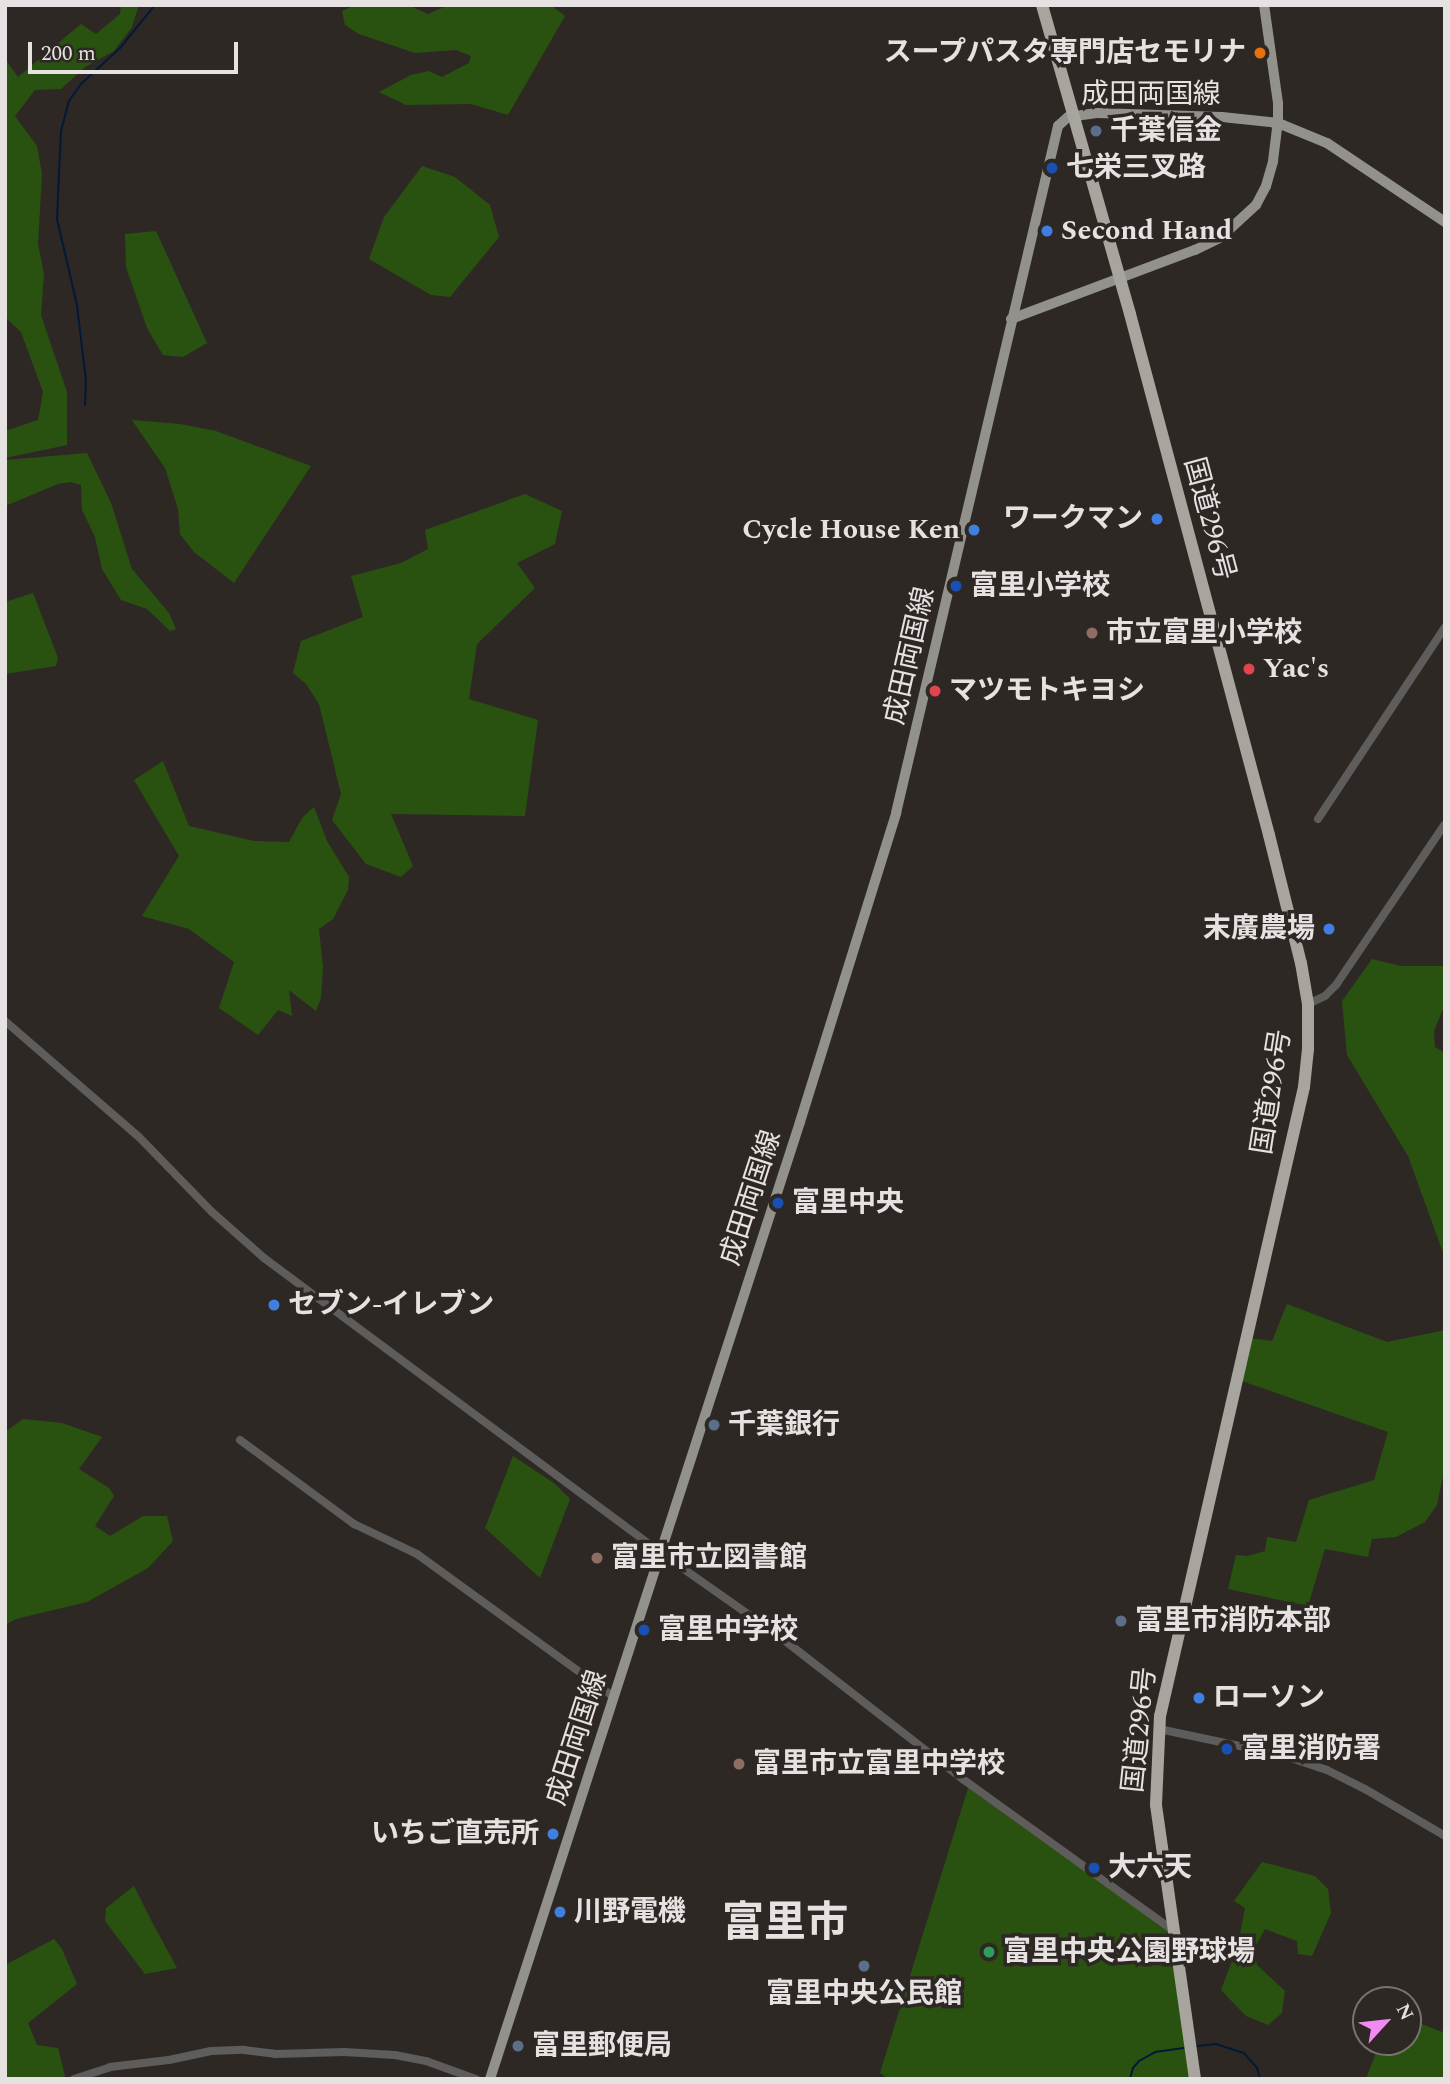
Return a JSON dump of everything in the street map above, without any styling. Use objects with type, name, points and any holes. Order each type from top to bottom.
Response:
[{"type":"highway","name":"国道296号","points":[[1042,5],[1121,279],[1272,847],[1301,962],[1308,1004],[1308,1049],[1304,1087],[1168,1672],[1159,1729],[1156,1805],[1195,2079]]},
{"type":"main road","points":[[1011,319],[1121,279],[1214,241],[1239,222],[1255,205],[1266,186],[1278,123],[1277,91],[1264,5]]},
{"type":"main road","name":"成田両国線","points":[[490,2079],[897,813],[1054,136],[1061,121],[1075,115],[1222,117],[1278,123],[1327,144],[1445,222]]},
{"type":"street","points":[[1318,819],[1445,627]]},
{"type":"street","points":[[1308,1004],[1320,1004],[1342,986],[1366,943],[1445,824]]},
{"type":"street","points":[[5,1021],[131,1130],[246,1243],[661,1553],[775,1633],[964,1780],[1174,1931]]},
{"type":"street","points":[[240,1440],[354,1524],[416,1554],[614,1697]]},
{"type":"street","points":[[1159,1729],[1282,1755],[1327,1770],[1445,1836]]},
{"type":"street","points":[[74,2079],[110,2067],[169,2060],[211,2051],[244,2050],[275,2054],[344,2052],[395,2055],[426,2061],[476,2079]]},
{"type":"green space","points":[[121,5],[139,5],[132,27],[114,51],[85,67],[61,89],[35,90],[15,116],[37,146],[42,174],[38,244],[44,274],[41,315],[67,392],[67,445],[5,458],[5,431],[38,420],[43,392],[21,332],[5,317],[5,59],[18,77],[81,24],[96,34],[120,14]]},
{"type":"green space","points":[[355,5],[408,5],[428,14],[449,5],[551,5],[565,16],[508,115],[471,104],[406,105],[379,92],[411,75],[429,71],[442,77],[469,63],[471,56],[456,50],[415,53],[359,34],[345,25],[342,11]]},
{"type":"green space","points":[[422,166],[455,177],[490,205],[499,237],[450,297],[431,295],[369,259],[384,217]]},
{"type":"green space","points":[[156,231],[207,343],[183,357],[163,355],[147,328],[126,267],[125,234]]},
{"type":"green space","points":[[132,420],[180,424],[216,431],[311,466],[234,583],[194,552],[180,534],[178,509],[165,468]]},
{"type":"green space","points":[[87,453],[111,503],[132,569],[169,613],[176,629],[170,631],[147,609],[121,600],[102,569],[95,537],[82,510],[81,485],[71,482],[58,484],[5,506],[5,460]]},
{"type":"green space","points":[[525,494],[562,511],[555,544],[517,563],[535,588],[477,644],[469,699],[538,720],[525,816],[391,814],[413,866],[401,877],[366,864],[332,820],[341,794],[319,704],[306,684],[293,673],[301,641],[363,617],[351,576],[401,563],[428,549],[425,530]]},
{"type":"green space","points":[[33,593],[58,658],[56,666],[5,674],[5,602]]},
{"type":"green space","points":[[163,761],[189,826],[254,841],[289,842],[302,818],[314,807],[327,841],[349,877],[348,890],[333,919],[319,929],[323,967],[321,998],[316,1011],[289,990],[292,1016],[278,1010],[258,1035],[219,1008],[234,962],[189,929],[142,916],[179,856],[134,780]]},
{"type":"green space","points":[[1372,959],[1401,966],[1445,966],[1445,1004],[1434,1031],[1435,1047],[1445,1053],[1445,1258],[1408,1156],[1347,1055],[1342,1001]]},
{"type":"green space","points":[[1287,1304],[1387,1342],[1445,1330],[1445,1467],[1437,1505],[1425,1522],[1396,1537],[1372,1539],[1368,1557],[1325,1549],[1308,1606],[1228,1589],[1236,1555],[1248,1556],[1265,1551],[1267,1537],[1296,1542],[1309,1500],[1374,1480],[1388,1432],[1242,1381],[1250,1338],[1272,1341]]},
{"type":"green space","points":[[23,1419],[62,1423],[102,1437],[79,1469],[109,1488],[114,1496],[95,1526],[110,1536],[143,1516],[167,1516],[173,1541],[148,1568],[87,1602],[16,1619],[5,1625],[5,1432]]},
{"type":"green space","points":[[513,1456],[554,1483],[570,1499],[540,1578],[485,1528]]},
{"type":"green space","points":[[968,1788],[1170,1932],[1190,2079],[889,2079],[880,2073]]},
{"type":"green space","points":[[1262,1862],[1315,1876],[1328,1889],[1331,1913],[1312,1956],[1298,1954],[1297,1941],[1265,1929],[1254,1949],[1257,1965],[1285,1991],[1282,2013],[1268,2025],[1246,2016],[1221,1990],[1238,1945],[1245,1908],[1234,1901]]},
{"type":"green space","points":[[134,1886],[177,1968],[145,1974],[105,1921],[106,1908]]},
{"type":"green space","points":[[54,1939],[62,1949],[77,1984],[28,2023],[37,2045],[58,2048],[65,2076],[57,2079],[5,2079],[5,1965]]},
{"type":"green space","points":[[1422,2024],[1445,2033],[1445,2079],[1366,2079],[1375,2056],[1422,2056]]},
{"type":"waterway","points":[[85,405],[86,381],[77,305],[57,219],[61,131],[69,101],[81,84],[120,48],[155,5]]},
{"type":"waterway","points":[[1197,2046],[1216,2044],[1244,2053],[1257,2068],[1260,2079]]},
{"type":"waterway","points":[[1130,2079],[1133,2068],[1139,2061],[1155,2052],[1184,2048]]},
{"type":"place","name":"スープパスタ専門店セモリナ","points":[[1260,53]]},
{"type":"place","name":"千葉信金","points":[[1096,131]]},
{"type":"place","name":"七栄三叉路","points":[[1052,168]]},
{"type":"place","name":"Second Hand","points":[[1047,231]]},
{"type":"place","name":"ワークマン","points":[[1157,519]]},
{"type":"place","name":"Cycle House Ken","points":[[974,530]]},
{"type":"place","name":"富里小学校","points":[[956,586]]},
{"type":"place","name":"市立富里小学校","points":[[1092,633]]},
{"type":"place","name":"Yac's","points":[[1249,669]]},
{"type":"place","name":"マツモトキヨシ","points":[[935,691]]},
{"type":"place","name":"末廣農場","points":[[1329,929]]},
{"type":"place","name":"富里中央","points":[[778,1203]]},
{"type":"place","name":"セブン-イレブン","points":[[274,1305]]},
{"type":"place","name":"千葉銀行","points":[[714,1425]]},
{"type":"place","name":"富里市立図書館","points":[[597,1558]]},
{"type":"place","name":"富里市消防本部","points":[[1121,1621]]},
{"type":"place","name":"富里中学校","points":[[644,1630]]},
{"type":"place","name":"ローソン","points":[[1199,1698]]},
{"type":"place","name":"富里消防署","points":[[1227,1749]]},
{"type":"place","name":"富里市立富里中学校","points":[[739,1764]]},
{"type":"place","name":"いちご直売所","points":[[553,1834]]},
{"type":"place","name":"大六天","points":[[1094,1868]]},
{"type":"place","name":"川野電機","points":[[560,1912]]},
{"type":"place","name":"富里中央公園野球場","points":[[989,1952]]},
{"type":"place","name":"富里中央公民館","points":[[864,1966]]},
{"type":"place","name":"富里郵便局","points":[[518,2046]]},
{"type":"district","name":"富里市","points":[[785,1924]]}]
